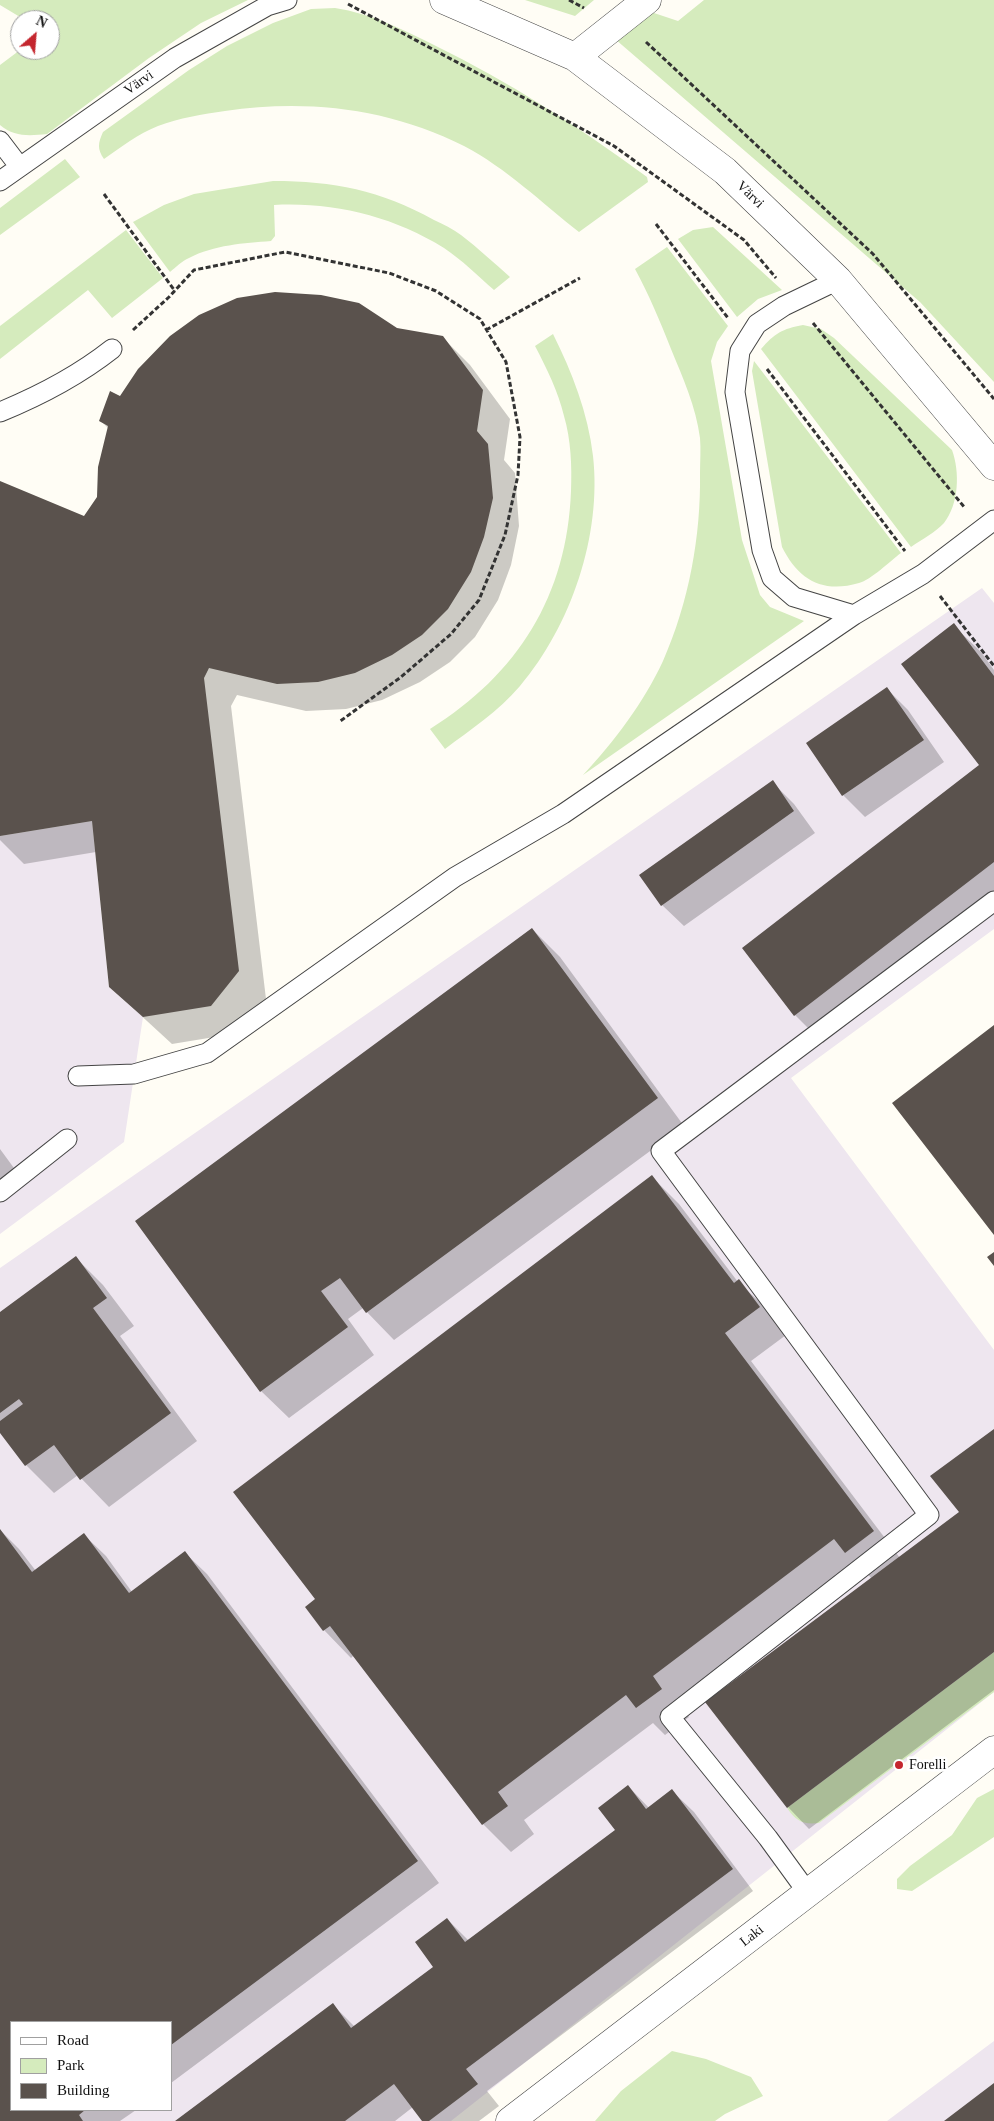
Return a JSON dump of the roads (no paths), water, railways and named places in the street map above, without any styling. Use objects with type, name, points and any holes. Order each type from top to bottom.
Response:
[{"type":"street","name":"Värvi","points":[[444,0],[575,57],[725,171],[838,280],[994,466]]},
{"type":"street","points":[[575,57],[647,0]]},
{"type":"street","name":"Laki","points":[[510,2121],[994,1750]]},
{"type":"lane","name":"Värvi","points":[[0,181],[174,58],[267,6],[287,0]]},
{"type":"lane","points":[[0,142],[20,166]]},
{"type":"lane","points":[[838,280],[794,301],[757,324],[740,351],[735,392],[762,550],[772,578],[794,597],[854,615]]},
{"type":"lane","points":[[0,412],[22,403],[90,366],[112,348]]},
{"type":"lane","points":[[78,1076],[134,1074],[207,1053],[456,877],[563,814],[854,615],[923,574],[988,525]]},
{"type":"lane","points":[[808,1892],[768,1838],[670,1717],[928,1515],[661,1151],[994,901]]},
{"type":"lane","points":[[0,1192],[67,1139]]},
{"type":"place","name":"Forelli","points":[[899,1765]]}]
